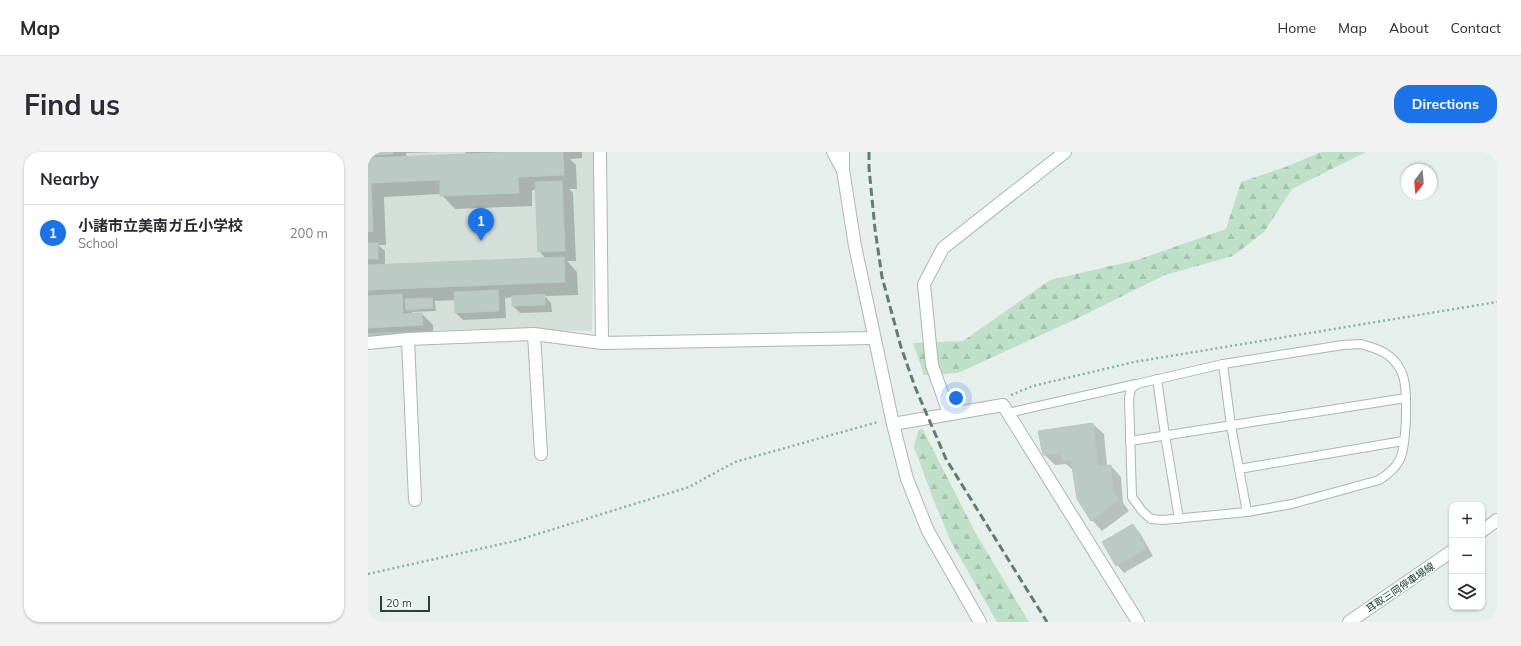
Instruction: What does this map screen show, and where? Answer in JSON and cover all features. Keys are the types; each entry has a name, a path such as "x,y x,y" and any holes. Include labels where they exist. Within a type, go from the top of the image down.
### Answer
{"street":[{"path":"600,152 602,343"},
{"path":"833,152 843,170"},
{"path":"843,152 843,170 855,246 892,421 907,479 928,531 980,622"},
{"path":"949,414 932,365 924,284 943,248 1065,152"},
{"path":"534,334 541,454"},
{"path":"368,342 534,334 602,343 874,338"},
{"path":"408,339 415,500"},
{"path":"892,421 928,419 949,414 1006,409 1138,622"},
{"path":"1485,528 1497,520"},
{"name":"耳取三岡停車場線","path":"1349,622 1449,553"}],"lane":[{"path":"1006,409 1137,384 1223,364 1343,345 1361,344 1377,349 1390,356 1403,376 1406,398 1403,441 1399,460 1390,473 1379,480 1292,504 1247,512 1179,519 1151,519 1142,511 1132,498 1129,398 1132,389 1137,384"},
{"path":"1223,364 1231,426 1247,512"},
{"path":"1158,378 1165,435 1179,519"},
{"path":"1130,441 1406,398"},
{"path":"1239,469 1403,441"}],"path":[{"path":"1006,409 1012,394 1033,386 1134,362 1497,302"},
{"path":"368,574 515,541 689,487 734,462 892,421"}],"shaded area":[{"path":"368,152 595,152 592,331 477,329 368,333"}],"green space":[{"path":"1321,152 1366,152 1292,189 1264,232 1233,256 1165,275 1076,319 958,373 924,375 913,343 963,341 1050,280 1137,260 1226,229 1241,182 1288,166"},
{"path":"922,428 975,532 1029,622 997,622 951,542 914,447 918,431"}],"building":[{"path":"368,152 393,152 393,154 368,155"},
{"path":"518,152 563,152 564,175 518,177 519,193 440,196 440,180 371,183 373,231 368,232 368,158"},
{"path":"562,181 565,251 538,252 535,182"},
{"path":"368,243 378,243 378,259 368,259"},
{"path":"564,257 565,282 368,290 368,265"},
{"path":"498,290 499,311 455,313 454,292"},
{"path":"402,294 403,314 422,313 423,325 368,328 368,296"},
{"path":"545,294 545,305 512,306 512,296"},
{"path":"432,298 433,308 406,310 405,299"},
{"path":"1093,423 1098,466 1111,465 1113,491 1119,500 1091,521 1077,499 1071,460 1062,461 1061,453 1043,455 1038,431"},
{"path":"1133,524 1147,548 1116,566 1102,542"}],"railway":[{"path":"869,152 869,168 875,229 882,277 901,347 915,387 946,459 1047,622"}],"place":[{"name":"小諸市立美南ガ丘小学校","path":"481,241"}]}
